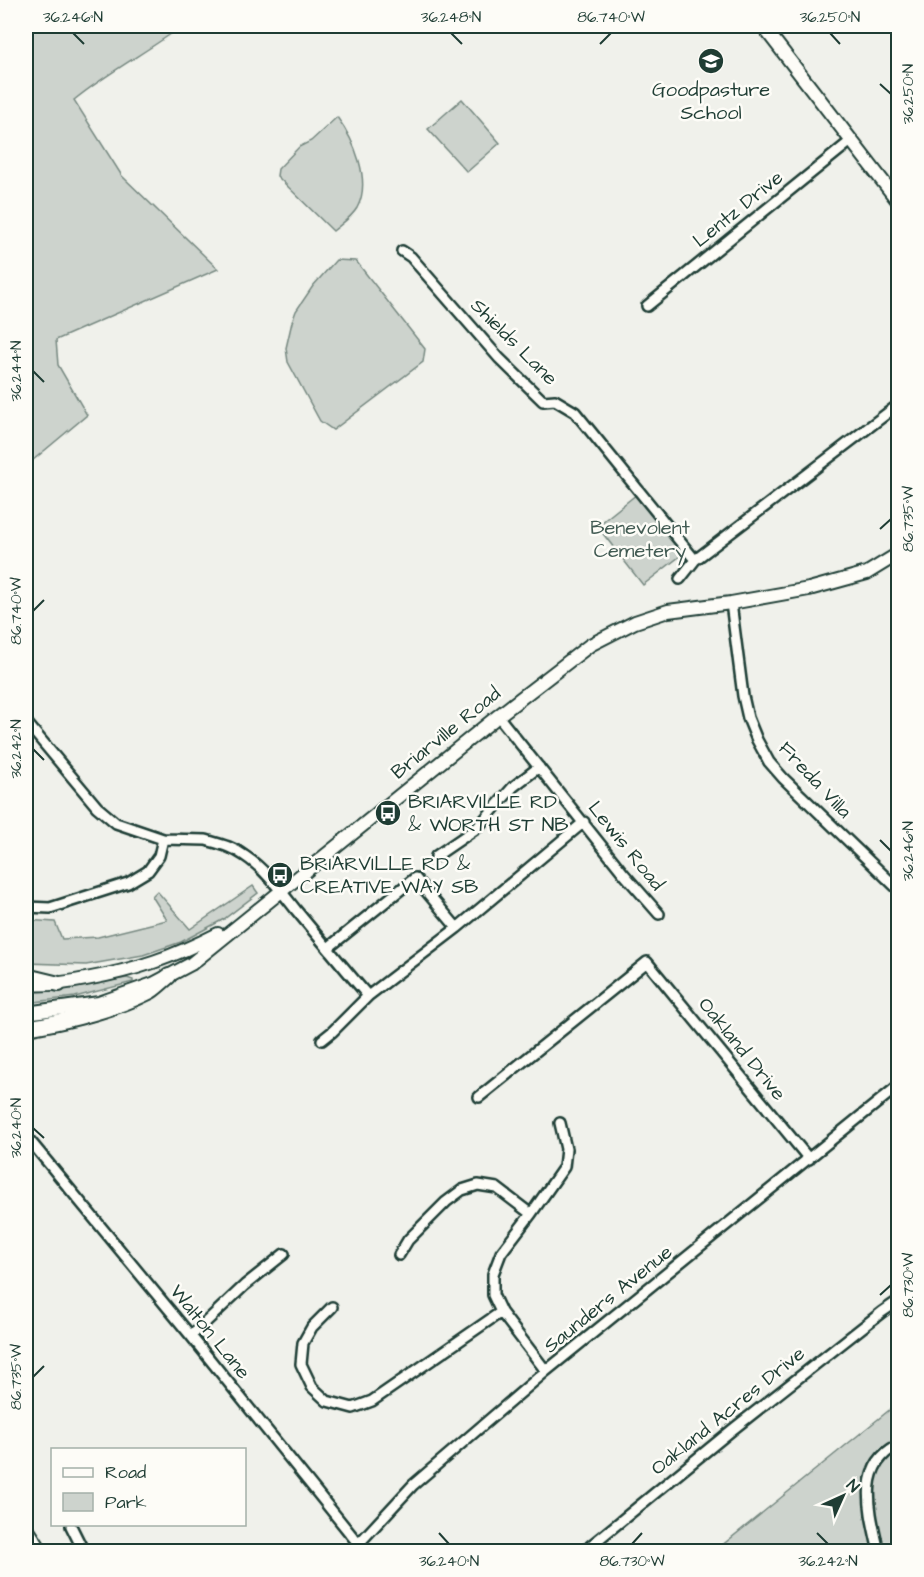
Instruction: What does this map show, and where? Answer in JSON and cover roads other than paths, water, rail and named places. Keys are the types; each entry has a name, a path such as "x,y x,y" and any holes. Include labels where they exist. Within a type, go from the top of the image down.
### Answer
{"highway":[{"path":"26,976 59,984"},
{"path":"26,1028 106,1010 153,990 169,976"},
{"path":"26,1529 41,1551"}],"main road":[{"path":"763,26 898,201"},
{"name":"Briarville Road","path":"26,1013 99,1003 134,992 190,964 498,716 590,645 635,622 668,611 731,603 809,589 867,573 898,554"},
{"name":"Briarville Road","path":"26,984 59,984 140,968 188,950 243,921"}],"street":[{"name":"Lentz Drive","path":"647,306 852,140"},
{"name":"Shields Lane","path":"402,251 411,257 499,358 543,401 555,400 575,412 695,560"},
{"path":"680,579 695,560 898,405"},
{"name":"Freda Villa","path":"731,603 748,718 769,762 895,886"},
{"name":"Lewis Road","path":"498,716 624,874 659,914"},
{"path":"26,722 97,807 116,823 163,839 206,840 227,846 245,855 260,868 368,996"},
{"path":"436,856 477,828 513,787 539,767"},
{"path":"322,1040 368,996 457,928 584,822"},
{"path":"26,907 50,908 128,883 148,871 159,856 163,839"},
{"path":"895,886 898,874"},
{"path":"328,948 415,878 457,928"},
{"name":"Oakland Drive","path":"480,1097 647,962 809,1159"},
{"name":"Saunders Avenue","path":"351,1551 362,1547 413,1485 546,1371 898,1086"},
{"path":"546,1371 501,1312 493,1295 492,1274 501,1253 564,1167 566,1149 560,1123"},
{"name":"Walton Lane","path":"26,1136 362,1547"},
{"path":"399,1255 408,1240 446,1202 462,1190 478,1185 497,1188 531,1214"},
{"path":"191,1336 245,1285 284,1254"},
{"name":"Oakland Acres Drive","path":"583,1551 728,1433 882,1312 898,1302"},
{"path":"332,1307 312,1327 303,1343 301,1364 312,1387 327,1401 353,1408 372,1401 501,1312"},
{"path":"879,1551 870,1512 868,1491 876,1465 883,1456 898,1445"},
{"path":"71,1526 84,1551"}],"place":[{"name":"Goodpasture School","path":"711,61"},
{"name":"BRIARVILLE RD & WORTH ST NB","path":"388,813"},
{"name":"BRIARVILLE RD & CREATIVE WAY SB","path":"280,875"}],"park label":[{"name":"Benevolent Cemetery","path":"640,540"}]}
